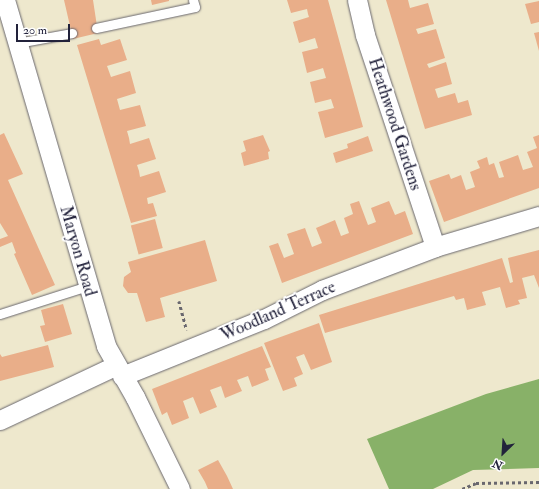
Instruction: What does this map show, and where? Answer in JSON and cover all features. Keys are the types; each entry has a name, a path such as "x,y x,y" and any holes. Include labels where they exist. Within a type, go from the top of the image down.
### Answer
{"street":[{"name":"Maryon Road","path":"5,0 106,346 118,371 135,397 180,489"},
{"name":"Heathwood Gardens","path":"357,0 365,35 435,247"},
{"name":"Woodland Terrace","path":"0,420 118,371 264,319 322,290 435,247 539,216"}],"lane":[{"path":"96,28 195,8 193,0"},
{"path":"17,43 72,33"},
{"path":"0,314 88,286"}],"path":[{"path":"179,301 188,335"},
{"path":"462,489 476,483 539,482"}],"green space":[{"path":"539,379 539,468 473,470 433,489 389,489 367,439 486,394"}],"building":[{"path":"64,0 93,0 98,33 73,39"},
{"path":"151,0 169,0 169,1 152,5"},
{"path":"287,0 328,0 363,127 325,138 318,112 334,108 331,99 315,103 310,82 326,78 323,68 307,73 302,52 318,48 315,38 299,43 293,22 309,17 307,9 291,13"},
{"path":"386,0 408,0 410,8 428,3 434,24 416,29 418,34 436,29 445,58 427,64 429,68 446,62 452,84 435,89 438,98 455,93 458,103 468,100 472,115 425,129"},
{"path":"539,1 539,22 531,24 525,4"},
{"path":"539,32 539,51 534,33"},
{"path":"99,39 101,45 120,39 127,60 107,66 111,77 130,71 136,93 117,99 120,110 140,105 146,126 127,131 130,144 149,138 156,159 137,165 140,177 159,171 166,192 147,198 148,204 153,203 157,216 131,223 77,45"},
{"path":"4,133 23,174 8,180 55,285 32,295 14,254 16,253 12,242 0,247 0,239 8,236 0,223 0,135"},
{"path":"263,135 270,151 268,152 269,159 244,166 241,153 246,151 243,141"},
{"path":"539,135 539,188 444,222 429,181 449,174 451,179 461,175 466,190 475,187 470,172 480,168 477,161 487,157 489,165 494,163 499,178 504,177 499,162 518,155 523,170 533,167 527,152 537,148 533,137"},
{"path":"368,136 373,151 336,163 333,153 348,148 347,144"},
{"path":"359,201 368,225 376,222 371,208 389,201 395,215 405,211 413,234 282,283 269,246 278,243 284,258 294,254 287,234 305,228 312,247 322,243 316,228 335,220 341,236 349,233 344,218 353,214 350,204"},
{"path":"155,219 163,248 139,254 131,225"},
{"path":"205,240 217,281 160,298 165,317 146,322 137,293 128,293 123,286 124,277 131,272 128,262"},
{"path":"539,250 539,288 534,275 522,278 527,298 518,300 520,304 506,308 500,287 482,292 486,305 467,310 464,298 456,300 454,296 325,333 319,315 502,258 510,283 513,282 508,258"},
{"path":"63,304 72,334 45,342 40,326 45,325 41,310"},
{"path":"319,323 332,362 311,370 304,354 296,357 303,374 294,378 297,386 283,391 264,343"},
{"path":"48,345 54,367 0,381 0,354 2,357"},
{"path":"262,346 271,367 265,369 269,380 252,387 248,376 237,380 242,391 225,398 221,386 210,390 217,407 200,414 193,397 183,401 189,418 172,425 167,412 162,415 152,389"},
{"path":"218,460 233,489 208,489 198,470"}]}
